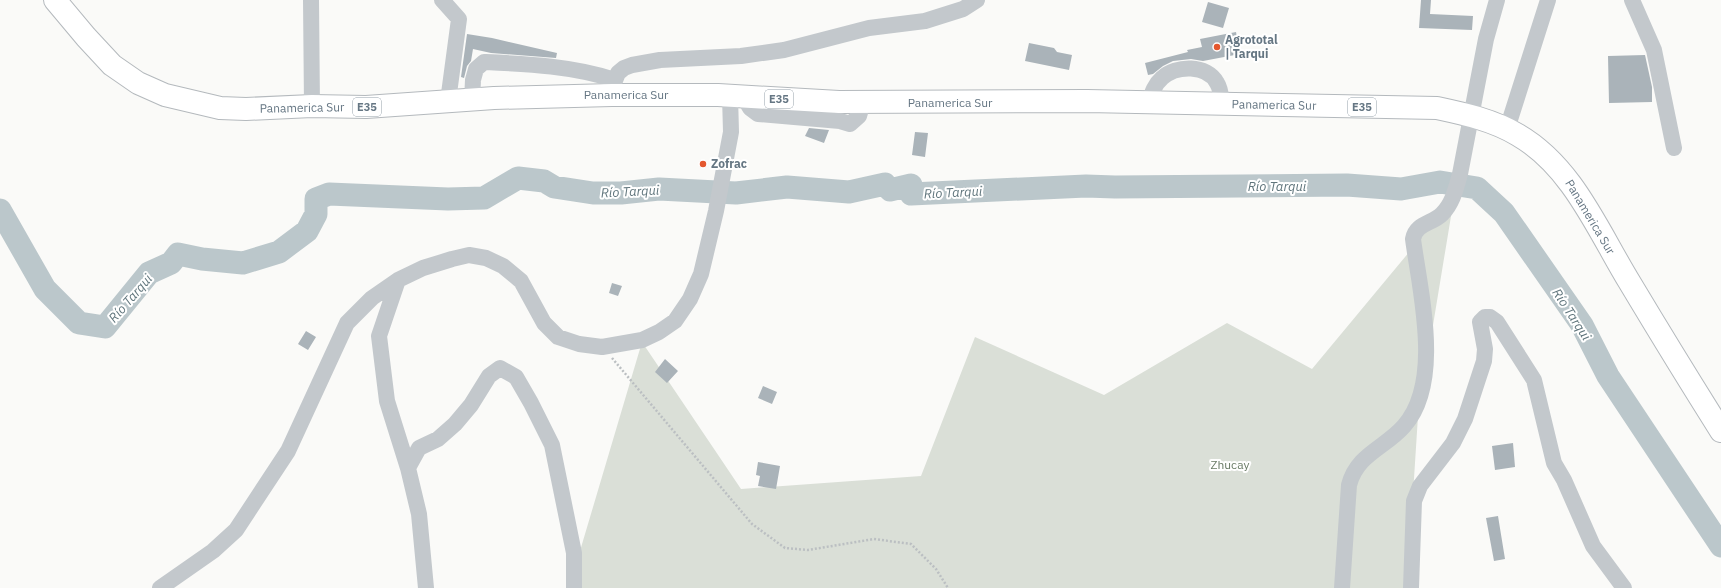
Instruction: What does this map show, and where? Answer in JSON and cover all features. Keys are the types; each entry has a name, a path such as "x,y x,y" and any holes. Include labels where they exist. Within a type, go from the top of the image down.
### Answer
{"highway":[{"name":"Panamerica Sur","path":"55,0 86,38 112,65 138,83 164,95 220,108 246,109 312,106 366,107 555,95 614,87 737,96 863,102 1149,103 1437,108 1472,115 1518,135 1542,154 1571,182 1630,283 1721,431"}],"street":[{"path":"311,0 312,106"},
{"path":"442,0 459,19 448,101"},
{"path":"472,100 473,80 476,69 484,62 519,64 597,74 614,87 618,74 624,68 632,65 660,60 741,56 784,50 869,28 925,21 963,9 977,0"},
{"path":"1342,588 1349,485 1354,470 1367,456 1393,437 1404,426 1413,413 1422,387 1426,364 1426,343 1413,239 1419,227 1442,214 1455,193 1472,115 1486,39 1497,0"},
{"path":"1507,129 1548,0"},
{"path":"1632,0 1654,50 1674,148"},
{"path":"1149,103 1154,87 1163,77 1176,70 1188,68 1201,70 1217,81 1220,89 1222,104"},
{"path":"160,588 213,551 236,530 288,451 347,323 372,298 398,280 422,268 469,255 486,258 503,266 521,281 544,323 558,337 579,344 602,347 642,340 659,332 675,321 690,299 701,274 722,182 737,96"},
{"path":"398,280 379,336 387,401 408,468 419,514 426,588"},
{"path":"1411,588 1414,501 1420,486 1453,443 1465,419 1484,361 1485,349 1480,322 1484,317 1490,317 1498,322 1534,380 1540,397 1554,462 1564,480 1593,546 1624,588"},
{"path":"408,468 419,448 438,439 455,424 471,405 489,376 500,368 516,378 531,403 552,445 574,553 574,588"}],"path":[{"path":"602,347 752,524 785,548 808,550 874,539 911,544 936,569 948,588"}],"green space":[{"name":"Zhucay","path":"1454,198 1418,416 1407,588 569,588 642,342 741,489 921,476 975,337 1104,395 1227,323 1312,369"}],"building":[{"path":"1421,0 1431,0 1430,14 1473,16 1472,30 1419,28"},
{"path":"1208,2 1229,8 1223,28 1202,22"},
{"path":"1236,32 1240,54 1203,61 1191,59 1173,61 1163,66 1153,74 1148,75 1145,63 1202,47 1200,39"},
{"path":"467,34 492,38 557,53 556,58 491,53 473,49 471,61 467,66 464,78 461,77"},
{"path":"1029,43 1054,48 1057,52 1072,55 1069,70 1025,61"},
{"path":"1645,55 1652,87 1652,102 1609,103 1608,56"},
{"path":"809,128 829,130 824,143 805,136"},
{"path":"915,132 928,133 925,157 912,155"},
{"path":"612,283 622,286 618,296 609,293"},
{"path":"306,331 316,337 308,350 298,344"},
{"path":"665,359 678,371 667,383 655,372"},
{"path":"763,386 777,392 772,404 758,398"},
{"path":"1513,443 1515,467 1495,470 1492,446"},
{"path":"758,462 780,466 776,489 758,486 760,476 756,475"},
{"path":"1498,516 1505,559 1494,561 1486,518"}],"waterway":[{"name":"Río Tarqui","path":"0,210 45,289 79,323 105,327 149,273 171,263 178,254 202,259 243,263 279,252 307,231 316,214 316,199 329,194 448,199 484,198 518,178 544,181 554,187 593,193 621,193 659,189 736,193 787,187 849,192 885,184 890,190 911,185 911,194 1086,186 1347,185 1401,189 1440,182 1477,188 1504,213 1582,325 1608,376 1721,546"}],"place":[{"name":"Agrototal | Tarqui","path":"1217,47"},
{"name":"Zofrac","path":"703,164"}]}
